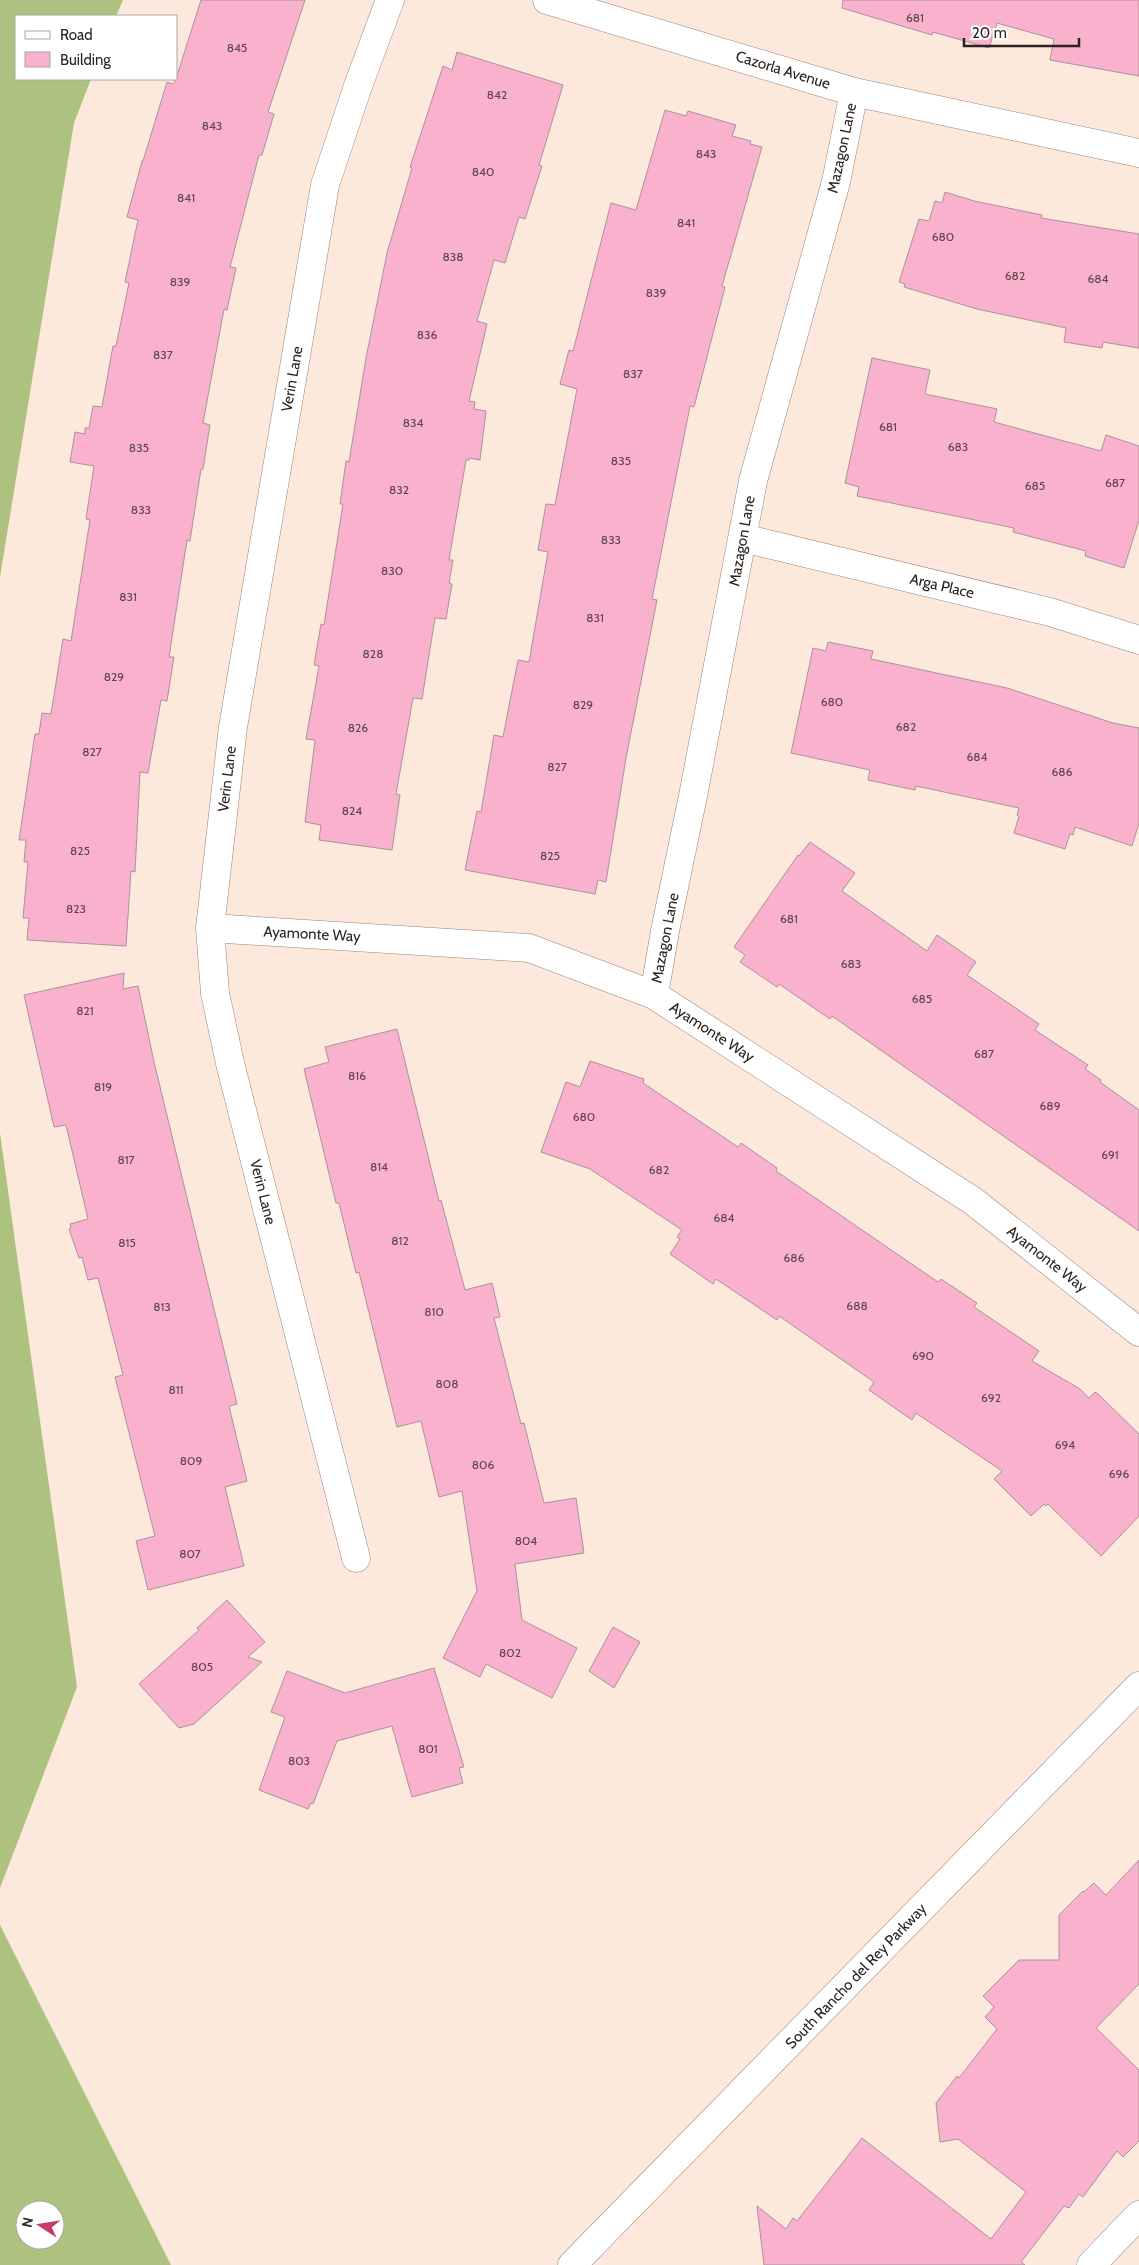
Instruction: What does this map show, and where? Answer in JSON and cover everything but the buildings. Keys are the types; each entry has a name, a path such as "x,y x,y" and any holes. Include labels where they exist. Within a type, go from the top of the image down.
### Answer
{"street":[{"name":"Verin Lane","path":"356,1558 230,1063 215,993 210,928 233,727 325,185 358,86 390,0"},
{"name":"Cazorla Avenue","path":"547,0 854,92 1139,153"},
{"name":"Mazagon Lane","path":"654,995 753,481 836,182 854,92"},
{"name":"Arga Place","path":"743,538 1050,612 1139,640"},
{"name":"Ayamonte Way","path":"210,928 529,948 654,995 973,1202 1139,1332"},
{"name":"South Rancho del Rey Parkway","path":"572,2265 1139,1686"},
{"path":"1091,2265 1139,2215"}],"green space":[{"path":"0,0 123,0 116,15 15,15 15,80 91,80 74,123 0,577"},
{"path":"0,1133 77,1687 0,1888"},
{"path":"0,1925 171,2265 0,2265"}]}
